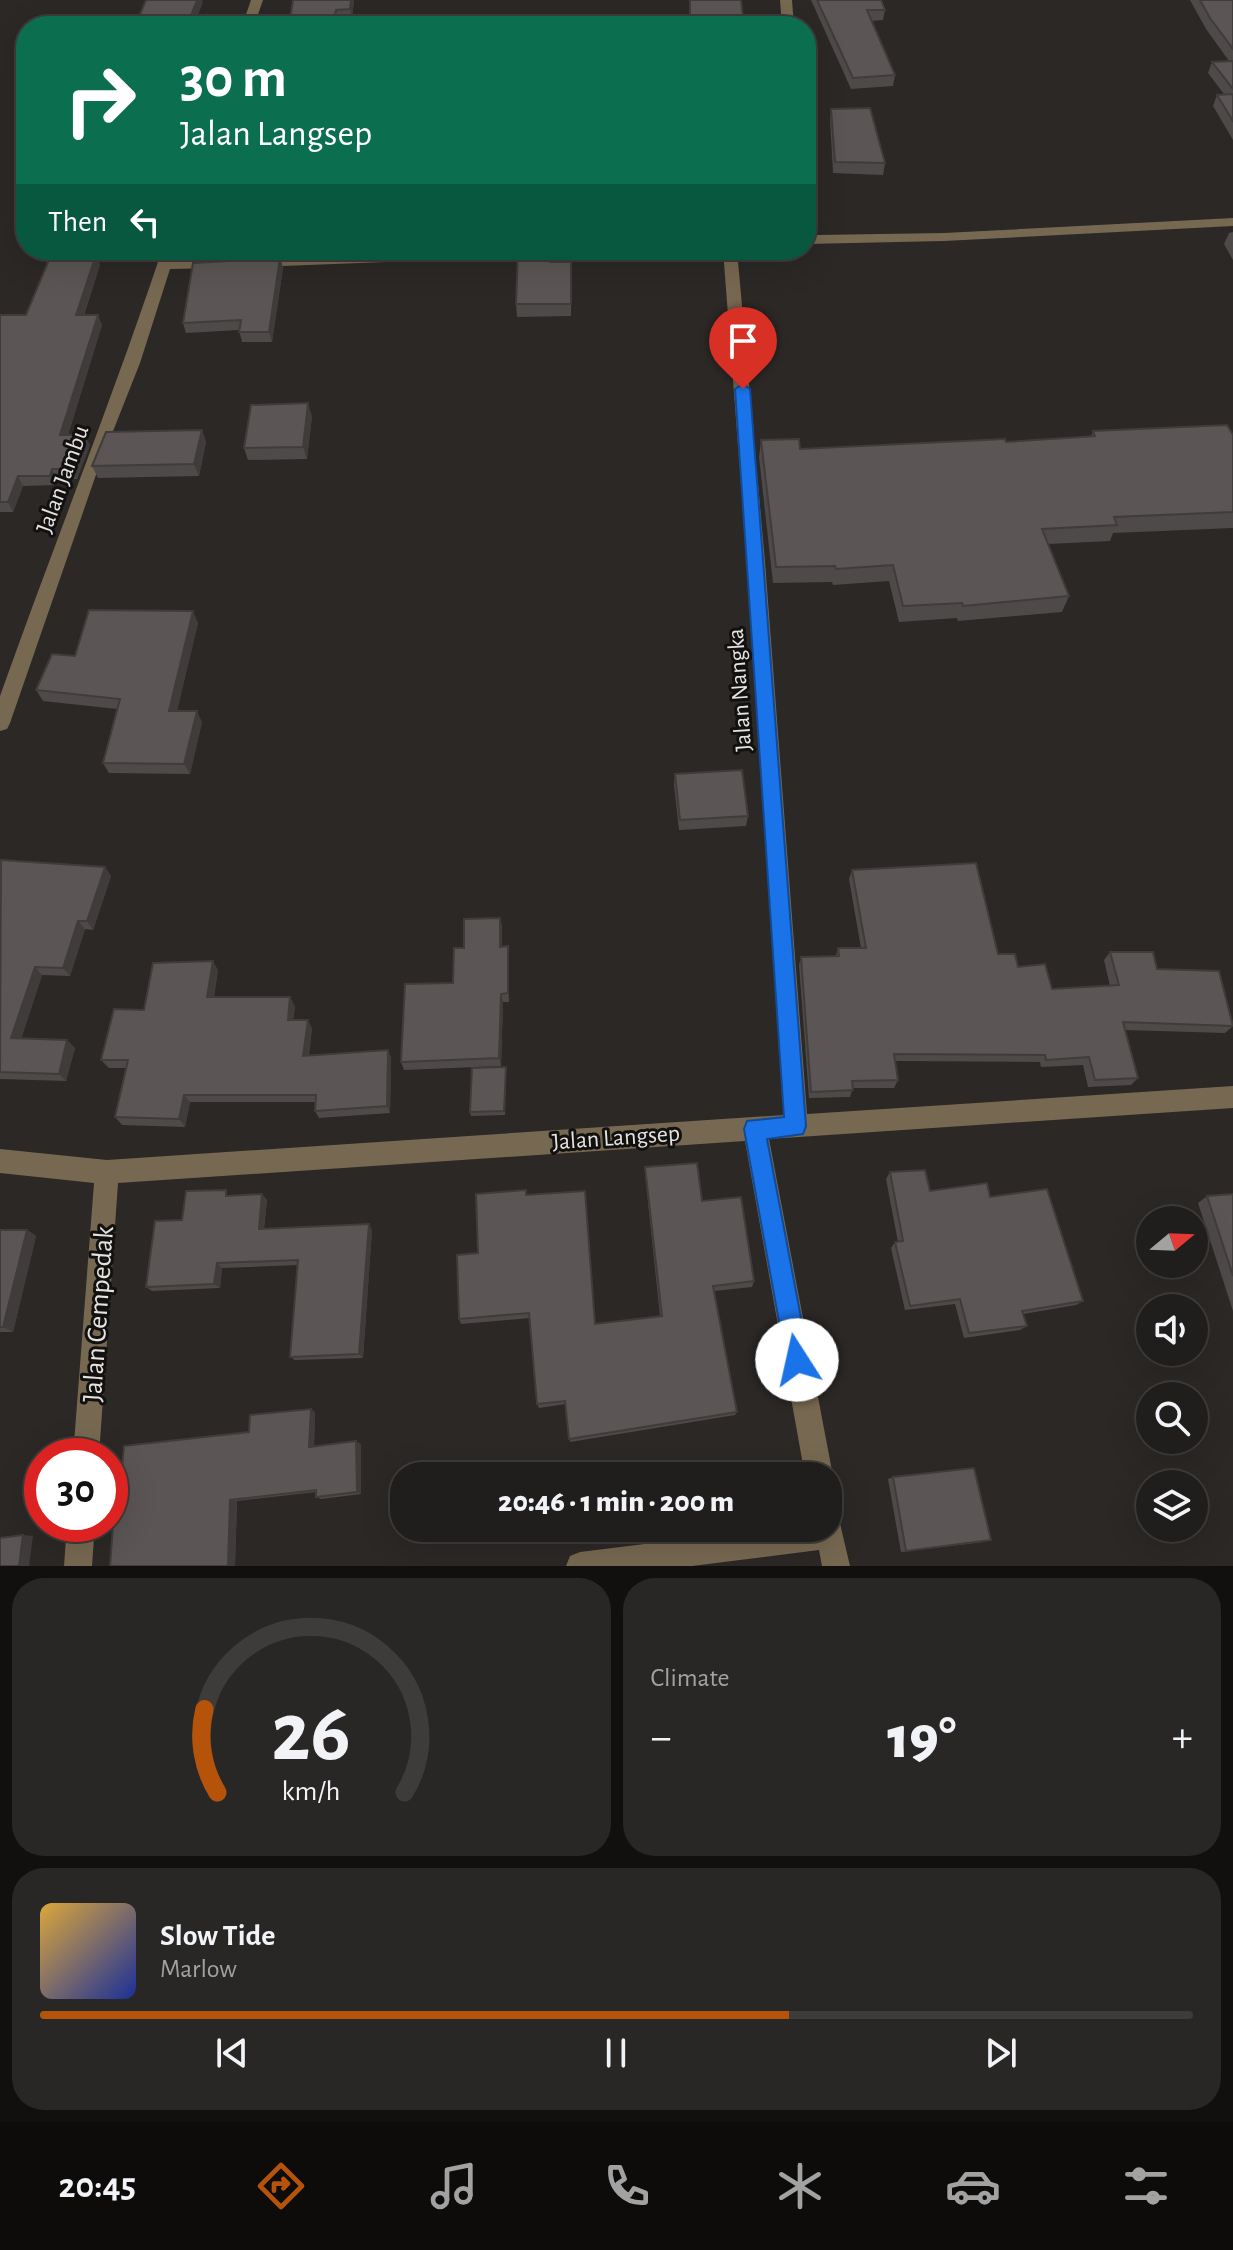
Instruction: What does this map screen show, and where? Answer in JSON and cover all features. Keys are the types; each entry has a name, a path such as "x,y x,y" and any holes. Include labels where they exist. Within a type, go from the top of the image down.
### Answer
{"street":[{"path":"816,240 944,237 1233,222"},
{"name":"Jalan Jambu","path":"0,723 90,469 132,363 165,260"},
{"name":"Jalan Nangka","path":"731,260 756,562 796,1126"},
{"name":"Jalan Langsep","path":"0,1161 107,1172 1233,1097"},
{"path":"755,1129 816,1462"},
{"name":"Jalan Cempedak","path":"87,1438 107,1172"},
{"path":"78,1566 80,1542"},
{"path":"580,1566 746,1542"},
{"path":"831,1542 836,1566"}],"building":[{"path":"146,0 197,0 191,16 139,16"},
{"path":"293,0 351,0 350,9 336,10 334,16 291,16"},
{"path":"690,0 741,0 743,16 690,16"},
{"path":"817,0 881,0 885,10 867,10 895,75 853,78"},
{"path":"1200,0 1233,0 1233,49 1210,18"},
{"path":"1233,61 1233,89 1212,62"},
{"path":"1233,94 1233,121 1217,95"},
{"path":"870,108 885,163 835,162 831,109"},
{"path":"49,260 94,260 76,315 98,315 60,435 85,435 72,469 52,469 50,476 18,476 8,502 0,502 0,315 26,315"},
{"path":"280,260 269,332 239,332 241,320 183,323 193,263"},
{"path":"518,260 571,262 571,304 516,304"},
{"path":"308,403 303,447 244,448 251,405"},
{"path":"1227,425 1233,435 1233,512 1114,517 1117,525 1042,529 1069,596 963,606 962,603 903,606 893,565 836,569 835,566 776,567 761,440 799,439 800,449 1005,439 1006,442 1095,436 1093,431"},
{"path":"202,430 194,464 92,466 106,432"},
{"path":"89,610 193,611 169,711 197,711 184,764 103,763 120,699 36,690 52,654 75,656"},
{"path":"742,770 748,816 680,820 675,774"},
{"path":"1,860 105,867 87,921 78,921 63,968 35,967 11,1038 67,1040 59,1074 0,1072"},
{"path":"976,863 998,954 1015,954 1018,967 1045,964 1052,989 1119,985 1110,952 1153,952 1157,969 1219,971 1233,1026 1123,1022 1138,1078 1095,1080 1089,1057 1046,1060 1045,1055 894,1054 898,1080 852,1081 853,1090 811,1092 801,957 839,956 838,948 866,948 852,870"},
{"path":"500,918 500,947 508,946 508,993 501,994 499,1058 401,1062 405,984 453,983 454,948 464,948 464,919"},
{"path":"213,961 207,997 290,997 288,1020 308,1020 303,1056 388,1050 387,1106 315,1111 316,1095 184,1095 179,1119 115,1117 128,1060 101,1060 114,1009 144,1010 153,963"},
{"path":"506,1067 504,1111 470,1112 472,1068"},
{"path":"697,1163 702,1201 741,1197 754,1281 713,1286 737,1412 569,1439 565,1401 537,1404 529,1313 459,1319 457,1255 478,1253 476,1194 526,1190 526,1195 585,1191 595,1324 662,1316 645,1167"},
{"path":"925,1170 930,1191 987,1183 990,1197 1047,1189 1083,1301 1022,1311 1027,1326 969,1333 960,1299 910,1306 895,1242 903,1241 890,1172"},
{"path":"226,1190 226,1196 262,1194 259,1229 369,1224 359,1354 290,1357 298,1260 217,1263 214,1284 146,1287 155,1221 182,1220 186,1191"},
{"path":"1233,1194 1233,1276 1207,1196"},
{"path":"0,1230 27,1230 3,1327 0,1327"},
{"path":"311,1409 309,1447 356,1441 357,1492 316,1497 316,1490 230,1500 228,1566 110,1566 112,1542 128,1542 128,1446 249,1432 250,1415"},
{"path":"974,1468 991,1540 906,1551 893,1477"},
{"path":"23,1535 19,1566 0,1566 0,1538"}],"route":[{"path":"743,389 796,1126 755,1129 797,1360"}]}
